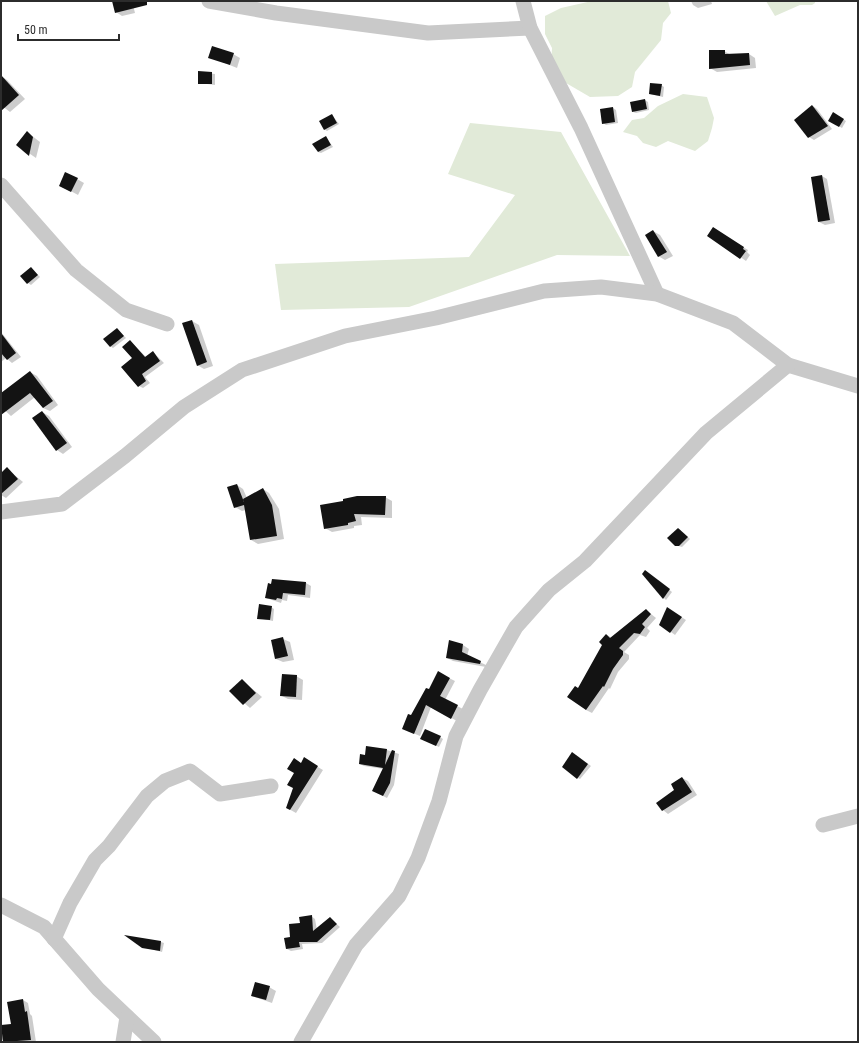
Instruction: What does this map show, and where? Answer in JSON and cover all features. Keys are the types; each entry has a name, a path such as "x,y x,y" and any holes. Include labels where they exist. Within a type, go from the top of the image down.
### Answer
{"street":[{"path":"209,1 276,14 428,33 530,28"},
{"path":"523,1 530,28 581,128 657,294"},
{"path":"1,185 76,270 126,310 168,324"},
{"path":"1,512 62,504 125,456 184,407 242,370 345,336 436,318 544,291 601,287 657,294 733,322 788,366 858,386"},
{"path":"301,1042 356,945 399,896 418,858 439,801 456,736 516,627 549,590 585,561 706,433 788,366"},
{"path":"54,939 70,903 95,860 109,846 147,796 166,781 190,772 220,794 271,786"},
{"path":"823,825 858,816"},
{"path":"1,905 44,927 98,989 154,1042"},
{"path":"123,1042 128,1017"}],"green space":[{"path":"592,1 668,1 671,13 663,23 661,40 635,72 632,87 618,96 590,97 566,83 551,66 552,48 545,34 545,16 561,8"},
{"path":"766,1 815,1 815,3 812,5 800,5 775,16"},
{"path":"683,94 707,97 714,118 708,141 695,151 668,141 656,147 643,143 637,136 623,132 632,120 644,118 658,106"},
{"path":"470,123 561,132 630,256 557,255 409,307 281,310 275,264 469,257 515,195 448,174"}],"building":[{"path":"112,1 147,1 147,5 115,13"},
{"path":"212,46 234,53 230,65 208,58"},
{"path":"709,50 725,50 725,54 749,53 750,65 709,69"},
{"path":"198,71 212,72 212,84 198,84"},
{"path":"1,75 19,95 1,111"},
{"path":"650,83 662,84 660,96 649,94"},
{"path":"645,99 647,109 632,112 630,102"},
{"path":"812,105 828,126 808,138 794,120"},
{"path":"613,107 615,122 602,124 600,109"},
{"path":"833,112 844,119 839,127 828,121"},
{"path":"332,114 337,123 324,130 319,121"},
{"path":"27,131 33,137 29,156 16,145"},
{"path":"326,136 331,145 318,152 312,144"},
{"path":"65,172 78,178 71,192 59,186"},
{"path":"822,175 830,220 818,222 811,177"},
{"path":"713,227 744,247 743,249 746,251 740,259 707,236"},
{"path":"653,230 667,252 658,257 645,235"},
{"path":"31,267 38,275 27,284 20,276"},
{"path":"192,320 207,362 197,366 182,323"},
{"path":"117,328 124,336 110,347 103,339"},
{"path":"1,333 16,353 7,360 1,353"},
{"path":"130,340 145,357 153,351 160,361 142,374 146,381 138,387 121,367 132,358 122,347"},
{"path":"30,371 53,401 43,408 30,393 1,415 1,393"},
{"path":"42,411 67,443 56,451 32,418"},
{"path":"7,467 18,479 1,494 1,473"},
{"path":"237,484 244,502 243,499 263,488 272,505 277,536 250,540 244,505 234,508 227,487"},
{"path":"357,496 386,496 385,515 354,514 356,521 348,523 348,525 324,529 320,505 343,501 343,499"},
{"path":"678,528 688,537 679,546 675,546 667,538"},
{"path":"645,570 670,589 663,599 642,574"},
{"path":"272,579 306,582 305,595 283,593 282,599 277,598 276,600 265,598 268,583 271,584"},
{"path":"259,604 272,606 270,620 257,619"},
{"path":"667,607 682,617 670,633 659,625"},
{"path":"646,609 651,614 642,624 645,627 640,634 634,633 619,648 623,651 623,655 613,669 604,687 603,686 586,710 567,697 575,686 578,688 602,645 599,642 606,634 610,638"},
{"path":"283,637 288,656 275,659 271,640"},
{"path":"449,640 463,644 462,652 481,661 480,664 446,658"},
{"path":"438,671 450,678 440,696 458,705 451,719 426,705 414,734 402,729 408,714 411,715 426,688 429,689"},
{"path":"282,674 297,675 296,697 280,696"},
{"path":"242,679 256,693 243,705 229,691"},
{"path":"425,729 441,736 436,746 420,739"},
{"path":"366,746 387,749 385,765 392,750 395,751 390,783 383,796 372,791 383,768 359,764 360,754 365,755"},
{"path":"572,752 588,764 577,779 562,767"},
{"path":"304,757 318,766 290,810 286,808 293,788 287,785 294,773 287,769 294,758 301,763"},
{"path":"682,777 692,792 662,811 656,803 674,790 671,784"},
{"path":"312,915 313,931 330,917 337,924 317,942 299,942 300,947 286,949 284,938 290,937 289,924 300,923 299,917"},
{"path":"124,935 161,941 160,951 142,948"},
{"path":"255,982 270,986 266,1000 251,996"},
{"path":"23,999 25,1012 27,1011 31,1040 3,1042 1,1025 11,1024 7,1002"}]}
